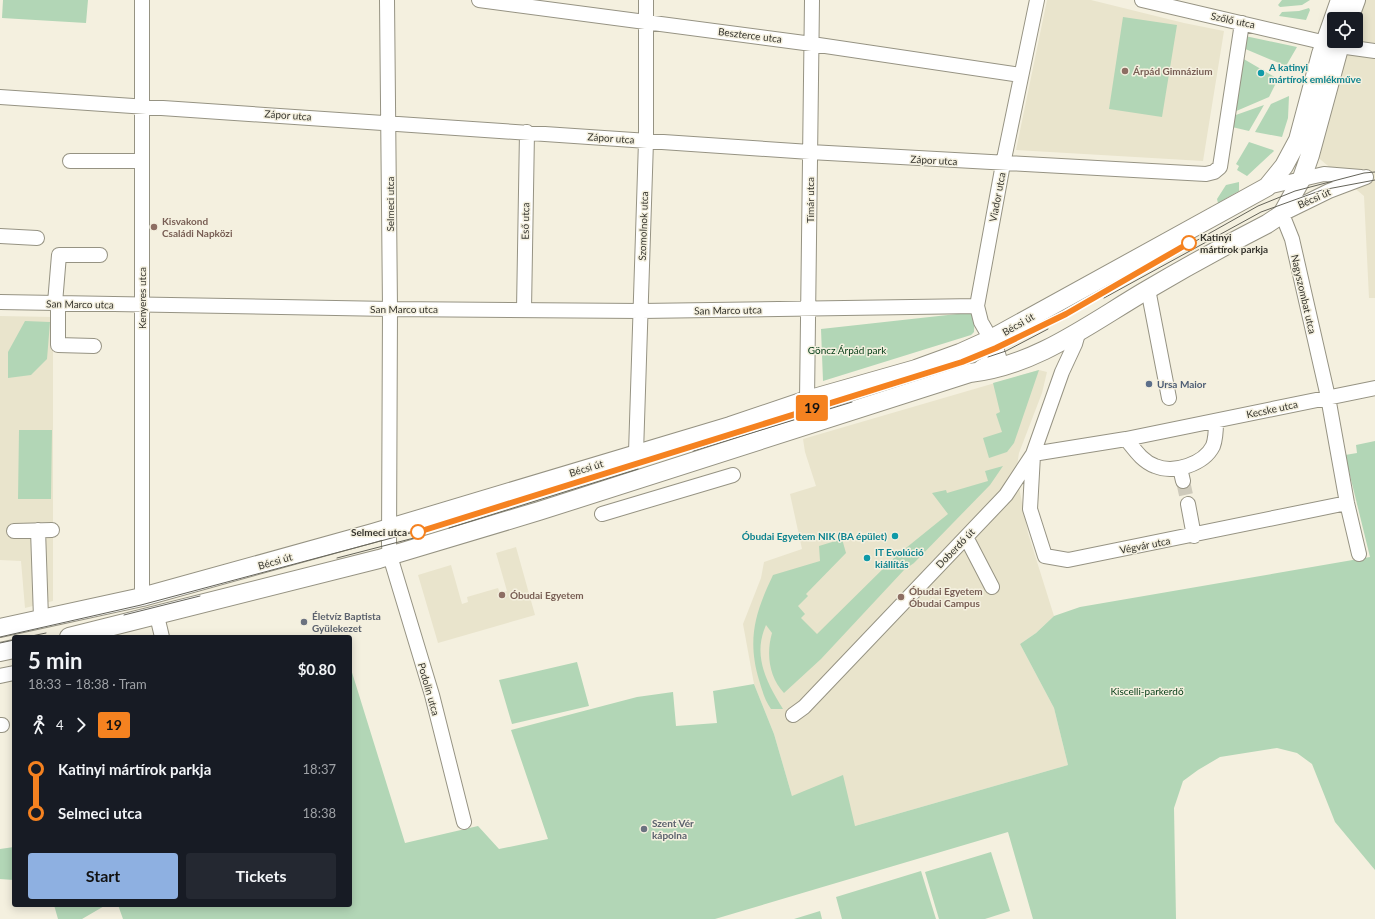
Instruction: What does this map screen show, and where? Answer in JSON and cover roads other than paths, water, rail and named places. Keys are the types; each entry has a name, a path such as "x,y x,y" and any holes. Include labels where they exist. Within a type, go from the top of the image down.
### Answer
{"main road":[{"path":"1339,12 1340,0"},
{"path":"1352,12 1356,0"},
{"path":"1267,187 1284,166 1298,140 1333,48"},
{"path":"1282,214 1302,178 1310,155 1334,48"},
{"name":"Bécsi út","path":"0,628 142,597 388,529 636,453 730,426 807,400 916,369 960,353 991,339 1267,187"},
{"name":"Bécsi út","path":"87,635 390,556 539,510 970,372 990,370 1046,350 1148,289 1267,224 1282,214"},
{"path":"0,652 12,649"}],"street":[{"name":"Kenyeres utca","path":"142,0 142,597"},
{"name":"Selmeci utca","path":"387,0 390,309 388,529"},
{"name":"Beszterce utca","path":"479,0 812,44 1021,75"},
{"name":"Szomolnok utca","path":"636,453 646,141 646,0"},
{"name":"Tímár utca","path":"807,400 812,0"},
{"name":"Viador utca","path":"970,372 999,357 991,339 980,322 977,306 1003,164 1037,0"},
{"name":"Szőlő utca","path":"1142,0 1327,41"},
{"name":"Zápor utca","path":"0,96 810,152 1003,164 1206,174 1214,172 1220,168 1242,23"},
{"name":"Szőlő utca","path":"1360,48 1375,51"},
{"name":"Eső utca","path":"524,310 527,132"},
{"name":"Bécsi út","path":"1310,155 1314,170 1324,174"},
{"path":"70,162 142,161"},
{"name":"Bécsi út","path":"1267,187 1324,174 1371,176"},
{"name":"Bécsi út","path":"1282,214 1329,191 1371,176"},
{"name":"Nagyszombat utca","path":"1282,214 1292,239 1328,397 1347,503 1358,554"},
{"path":"0,236 37,238"},
{"path":"94,346 58,345 57,303 59,255 100,256"},
{"path":"1148,289 1169,398"},
{"name":"San Marco utca","path":"0,302 390,309 641,311 809,309"},
{"path":"809,309 977,306"},
{"name":"Doberdó út","path":"794,715 804,707 1006,495 1033,454 1062,372 1075,344 1079,330"},
{"path":"1046,350 1060,363 1062,372"},
{"name":"Kecske utca","path":"1033,454 1126,439 1375,388"},
{"path":"1126,439 1140,457 1156,467 1172,470 1182,474 1209,451 1215,438 1216,421"},
{"name":"Végvár utca","path":"1033,454 1030,509 1045,556 1068,560 1194,536 1347,503"},
{"path":"602,514 733,475"},
{"path":"633,479 641,502"},
{"path":"1188,504 1194,536"},
{"name":"Podolin utca","path":"388,529 390,556 432,695 464,822"},
{"path":"38,530 42,618"},
{"path":"14,531 52,530"},
{"path":"966,537 992,587"},
{"path":"157,616 162,635"},
{"path":"0,676 12,673"}],"tunnel":[{"path":"1183,481 1188,504"}],"tram line":[{"path":"0,637 141,605 418,531 962,362 1005,344 1066,314 1258,206 1295,191 1364,173 1375,172"},
{"path":"1104,298 1261,212 1322,190 1375,180"},
{"name":"19","path":"418,532 962,362 996,348 1066,314 1189,243"},
{"path":"988,357 1006,351 1048,329"},
{"path":"693,451 852,402"},
{"path":"449,528 638,469"},
{"path":"337,558 414,538"},
{"path":"124,615 200,596"},
{"path":"36,635 46,633"},
{"path":"0,643 12,640"}],"place":[{"name":"Árpád Gimnázium","path":"1125,71"},
{"name":"A katinyi mártírok emlékműve","path":"1261,73"},
{"name":"Kisvakond Családi Napközi","path":"154,227"},
{"name":"Katinyi mártírok parkja","path":"1189,243"},
{"name":"Ursa Maior","path":"1149,384"},
{"name":"Selmeci utca","path":"418,532"},
{"name":"Óbudai Egyetem NIK (BA épület)","path":"895,536"},
{"name":"IT Evolúció kiállítás","path":"867,558"},
{"name":"Óbudai Egyetem","path":"502,595"},
{"name":"Óbudai Egyetem Óbudai Campus","path":"901,597"},
{"name":"Életvíz Baptista Gyülekezet","path":"304,622"},
{"name":"Szent Vér kápolna","path":"644,829"}],"park label":[{"name":"Göncz Árpád park","path":"847,350"},
{"name":"Kiscelli-parkerdő","path":"1147,691"}]}
